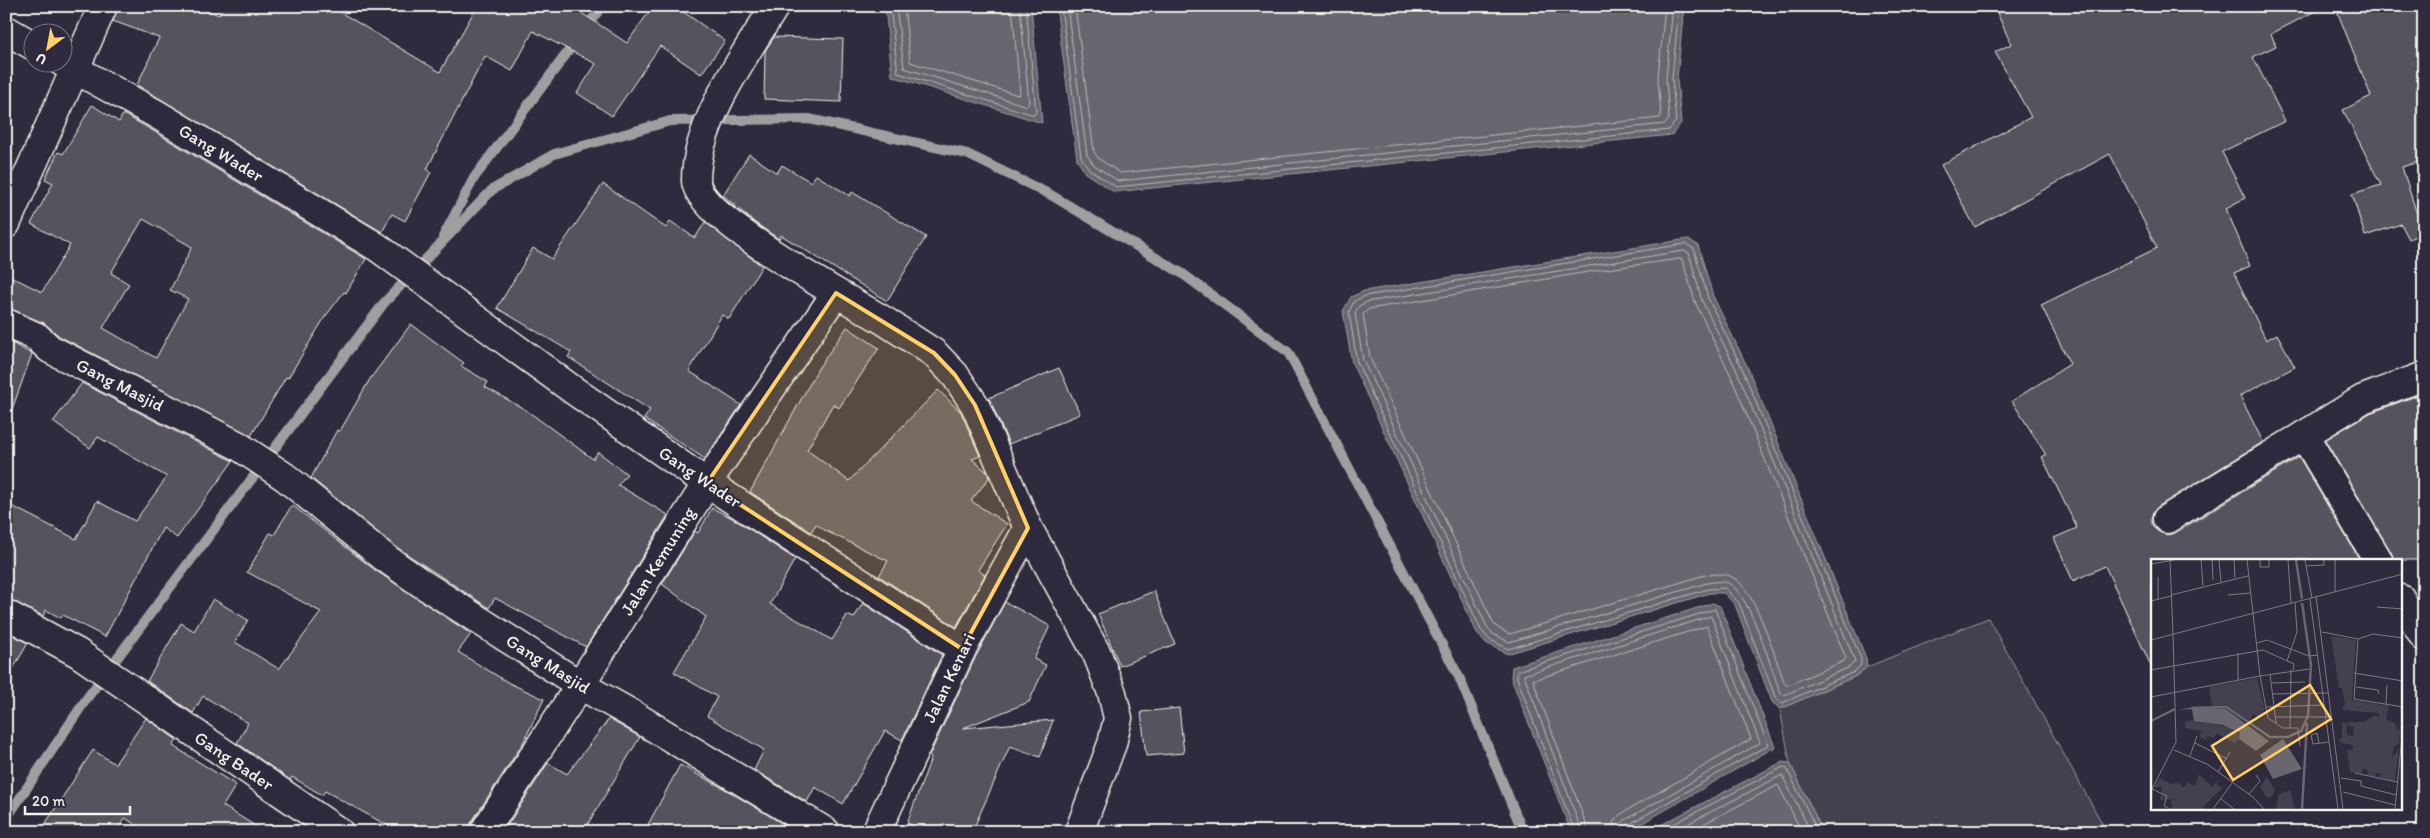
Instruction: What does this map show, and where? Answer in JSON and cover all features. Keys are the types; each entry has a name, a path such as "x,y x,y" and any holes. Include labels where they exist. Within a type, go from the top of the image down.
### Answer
{"street":[{"path":"72,59 103,6"},
{"path":"775,6 720,97 700,151 696,181 698,191 704,200 770,253 934,354 955,375 975,405 1028,528 1096,654 1112,693 1118,718 1112,744 1079,832"},
{"path":"6,30 22,39"},
{"name":"Gang Wader","path":"72,68 158,115 377,247 573,390 707,483 962,648"},
{"path":"6,224 66,72"},
{"name":"Jalan Kemuning","path":"484,832 580,685 707,483 836,293"},
{"name":"Gang Masjid","path":"6,323 38,337 57,353 237,444 285,477 384,557 421,584 580,685 826,832"},
{"path":"2167,518 2363,399 2424,376"},
{"path":"2304,435 2377,559"},
{"name":"Jalan Kenari","path":"876,832 962,648 1028,528"},
{"path":"2402,601 2424,637"},
{"name":"Gang Bader","path":"6,614 78,653 130,691 339,832"}],"highlighted area":[{"path":"836,293 934,353 955,375 975,405 1028,528 962,649 707,483"}],"shaded area":[{"path":"1988,618 2107,832 1823,832 1790,763 1780,709 1856,676 1867,667"}],"water":[{"path":"885,6 1031,6 1042,123 892,76"},
{"path":"1056,6 1684,6 1677,79 1681,123 1672,135 1114,192 1085,173 1077,159"},
{"path":"1688,239 1698,245 1713,296 1747,366 1866,658 1867,667 1856,676 1780,709 1772,702 1735,605 1724,593 1710,593 1507,654 1486,643 1477,633 1352,363 1343,311 1351,297 1364,291"},
{"path":"1713,603 1720,606 1775,747 1627,832 1571,832 1511,678 1512,667"},
{"path":"1782,762 1790,763 1823,832 1647,832"}],"building":[{"path":"118,6 197,6 219,15 223,6 330,6 440,72 477,6 571,6 627,43 653,6 675,6 725,41 701,74 660,46 612,116 577,93 596,64 533,31 512,71 485,56 427,169 431,172 405,221 392,214 382,232 137,85 159,38 113,21"},
{"path":"1994,6 2325,6 2271,34 2276,46 2253,57 2285,121 2222,152 2245,198 2226,208 2250,266 2234,273 2266,340 2277,334 2295,367 2240,396 2263,442 2159,506 2153,512 2151,520 2153,527 2159,532 2167,535 2175,533 2299,457 2359,559 2151,559 2151,666 2105,566 2073,581 2054,538 2077,528 2042,457 2046,455 2012,401 2070,364 2041,305 2157,248 2110,154 1975,227 1941,165 2031,117 1995,52 2011,44"},
{"path":"2335,6 2424,6 2424,160 2402,167 2423,233 2409,239 2401,224 2365,236 2352,194 2381,185 2343,110 2371,96"},
{"path":"774,37 843,39 841,102 764,99 765,51"},
{"path":"92,105 119,122 123,114 366,259 346,293 344,292 325,317 288,378 286,377 251,436 59,336 44,323 6,308 6,274 42,292 70,245 31,224 53,183 45,179 58,152 63,154","holes":["143,219 192,247 170,290 188,299 156,358 103,328 129,284 111,273"]},
{"path":"749,154 777,173 782,165 811,182 816,175 850,196 852,192 926,237 887,301 781,235 779,239 755,223 723,195"},
{"path":"603,184 666,228 670,221 695,238 705,222 762,266 729,319 722,315 689,371 741,405 705,459 644,419 650,410 568,357 571,352 497,308 533,248 552,259"},
{"path":"411,324 464,363 461,366 488,382 485,387 526,410 593,459 598,452 627,474 618,485 668,515 586,647 495,598 489,608 393,545 311,478 337,430 340,431 370,379"},
{"path":"847,327 879,348 839,408 833,404 807,450 849,481 938,390 961,412 980,456 972,459 987,472 989,478 971,501 1007,524 978,570 985,575 956,627 879,576 888,561 826,531 816,524 811,532 750,492 819,367"},
{"path":"6,340 32,354 10,415 6,414"},
{"path":"1059,368 1080,414 1009,444 989,398"},
{"path":"82,383 233,461 177,538 163,528 105,637 63,615 61,618 46,610 43,616 6,598 6,503 76,539 97,501 135,521 167,477 98,437 90,448 53,422"},
{"path":"2424,393 2424,560 2394,559 2325,440 2370,413"},
{"path":"292,505 375,570 471,634 458,652 509,683 544,699 523,743 471,823 468,832 399,832 325,791 322,795 292,777 290,780 237,743 248,723 203,696 193,713 147,681 181,623 194,631 213,599 248,620 235,642 279,669 321,612 247,572 270,533 274,535"},
{"path":"712,508 734,519 795,559 770,604 832,640 847,615 854,618 863,603 942,655 902,740 885,731 843,804 815,787 807,802 754,770 764,750 707,716 717,697 674,672 706,617 662,584 695,531 698,533"},
{"path":"1154,591 1175,644 1120,666 1098,614"},
{"path":"1005,602 1050,626 1034,659 1046,665 1029,702 963,728 1053,720 1040,757 1010,746 972,832 909,832 912,825 907,823 931,758 929,756 976,656"},
{"path":"6,632 28,643 6,681"},
{"path":"1179,708 1184,753 1146,756 1141,712"},
{"path":"146,718 177,740 173,746 236,785 223,806 265,832 147,832 125,818 116,832 40,832 93,750 115,764"},
{"path":"609,719 640,737 583,832 503,832 548,763 567,774"},
{"path":"680,765 725,789 793,830 792,832 644,832"}],"waterway":[{"path":"443,237 474,178 602,6"},
{"path":"6,819 87,698 384,303 492,190 554,154 670,121 809,119 967,154 1051,195 1183,274 1288,352 1459,677 1523,832"}]}
